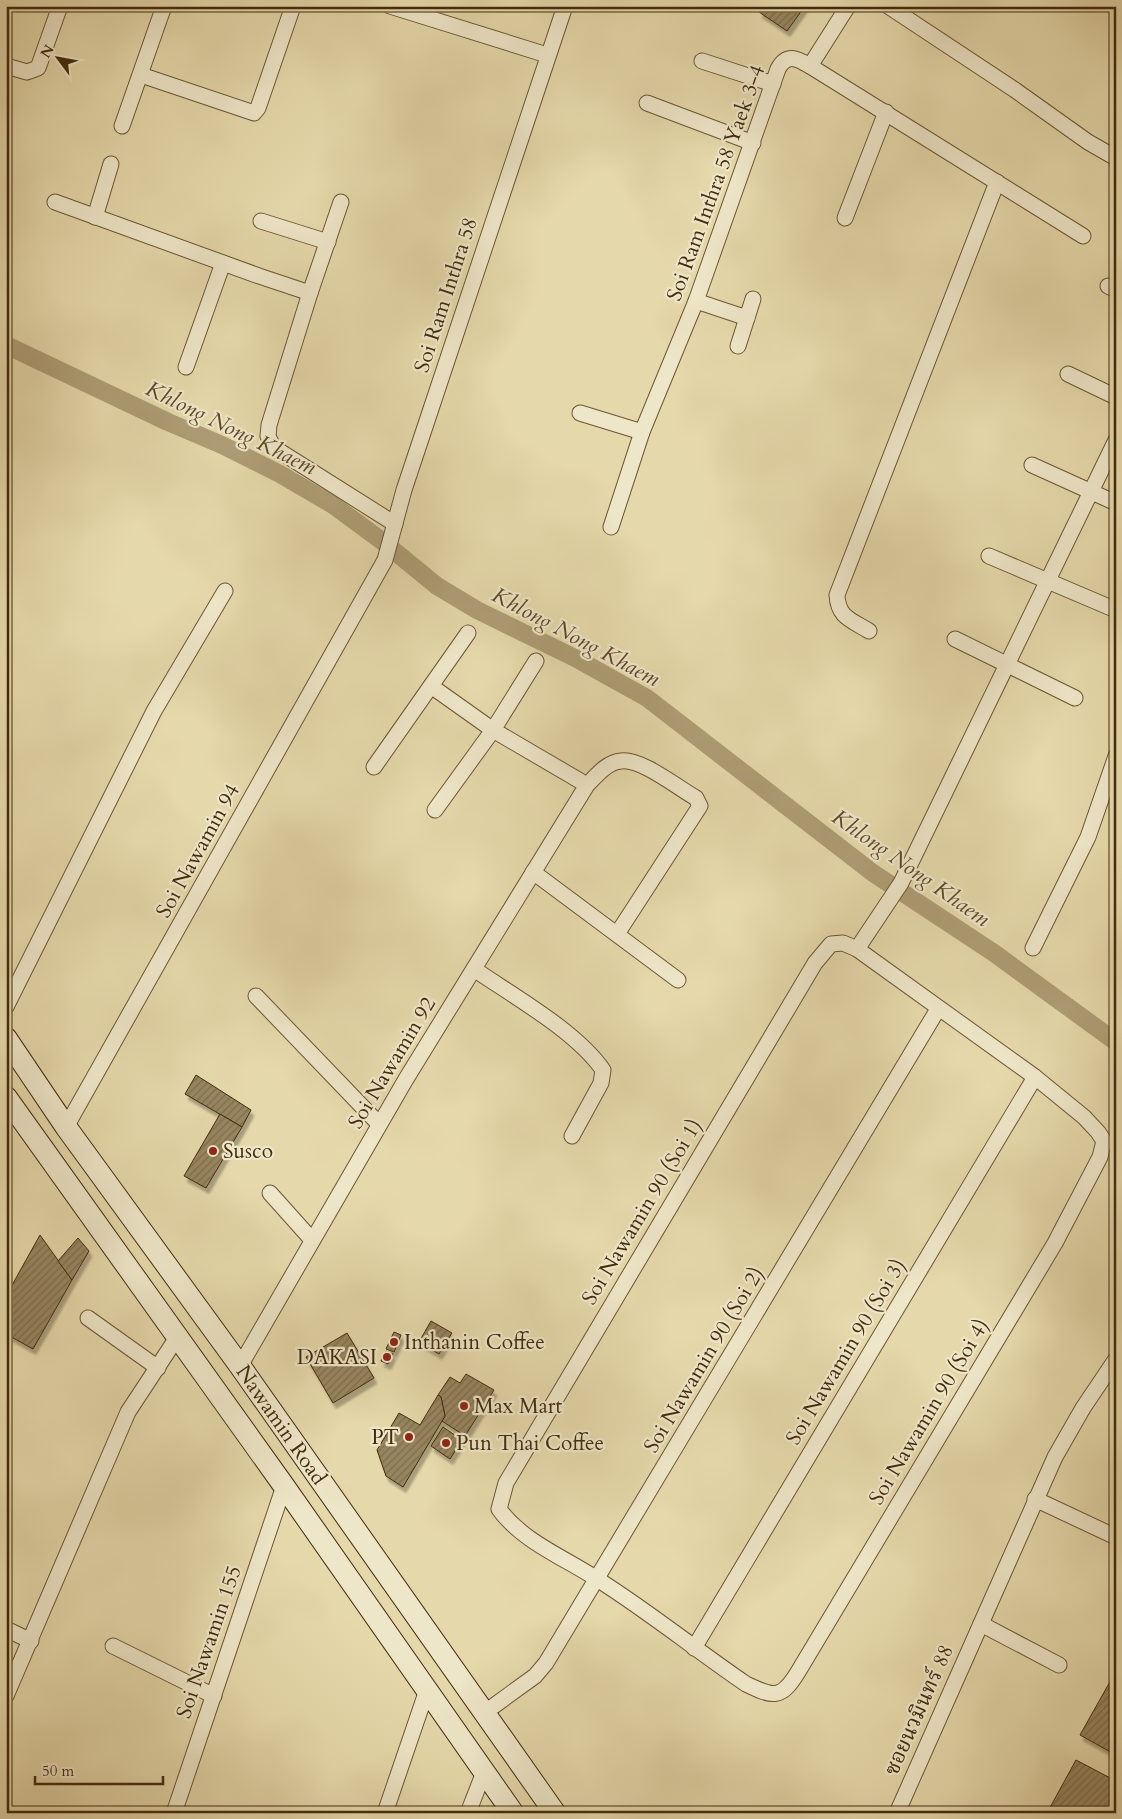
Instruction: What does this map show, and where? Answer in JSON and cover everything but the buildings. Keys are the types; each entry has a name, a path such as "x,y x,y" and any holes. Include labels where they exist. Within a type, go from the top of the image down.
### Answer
{"main road":[{"name":"Nawamin Road","path":"6,1038 66,1127 240,1366 555,1813"},
{"name":"Nawamin Road","path":"6,1097 178,1336 513,1813"},
{"path":"40,1145 66,1127"}],"street":[{"path":"6,66 27,72 38,68 60,6"},
{"path":"122,126 164,6"},
{"path":"141,75 254,113 258,108 293,6"},
{"path":"390,6 421,10 547,55"},
{"name":"Soi Ram Inthra 58","path":"366,595 385,560 404,490 547,55 565,6"},
{"path":"810,66 848,6"},
{"path":"888,6 1015,90 1088,142 1116,158"},
{"name":"Soi Ram Inthra 58 Yaek 3-4","path":"611,526 642,432 696,301 773,84 781,64 788,58 794,57 810,66 1083,236"},
{"path":"702,61 773,84"},
{"path":"647,103 753,143"},
{"path":"845,218 886,112"},
{"path":"95,217 111,164"},
{"path":"869,631 844,616 838,607 837,595 998,182"},
{"path":"55,202 223,263 310,292"},
{"path":"341,202 310,292 269,425 268,436 273,447 395,527"},
{"path":"261,221 328,242"},
{"path":"186,367 223,263"},
{"path":"738,346 752,299"},
{"path":"696,301 747,318"},
{"path":"1068,374 1116,397"},
{"path":"580,413 642,432"},
{"path":"1036,1077 938,1009 857,949 901,883 1116,440"},
{"path":"1032,465 1116,503"},
{"path":"989,556 1116,610"},
{"path":"6,1007 154,711 225,592"},
{"name":"Soi Nawamin 94","path":"66,1127 366,595"},
{"path":"374,767 468,633"},
{"path":"955,639 1074,698"},
{"path":"435,810 493,730 536,662"},
{"path":"431,686 493,730 587,785"},
{"path":"1033,948 1088,837 1116,756"},
{"name":"Soi Nawamin 92","path":"240,1366 379,1124 587,785 603,769 619,760 634,761 696,798 700,806 617,934"},
{"path":"533,872 678,980"},
{"name":"Soi Nawamin 90 (Soi 1)","path":"746,1684 598,1579 527,1536 509,1523 499,1508 506,1483 815,963 831,944 843,943 857,949"},
{"path":"474,968 565,1033 593,1056 603,1070 601,1083 572,1136"},
{"path":"256,996 379,1124"},
{"name":"Soi Nawamin 90 (Soi 2)","path":"484,1713 535,1676 546,1663 938,1009"},
{"name":"Soi Nawamin 90 (Soi 4)","path":"746,1684 768,1694 778,1694 789,1686 1054,1243 1100,1157 1104,1142 1098,1132 1084,1117 1036,1077"},
{"name":"Soi Nawamin 90 (Soi 3)","path":"694,1648 1036,1077"},
{"path":"270,1193 312,1240"},
{"path":"88,1318 158,1368"},
{"path":"6,1696 31,1642 128,1412 178,1336"},
{"name":"ซอยนวมินทร์ 88","path":"897,1813 1055,1457 1114,1365"},
{"name":"Soi Nawamin 155","path":"174,1813 284,1486"},
{"path":"1036,1499 1116,1537"},
{"path":"981,1624 1059,1665"},
{"path":"6,1630 31,1642"},
{"path":"113,1646 214,1696"},
{"path":"385,1813 427,1690"},
{"path":"468,1813 484,1772"}],"waterway":[{"name":"Khlong Nong Khaem","path":"6,345 168,422 222,445 280,474 333,505 382,541 437,586 477,610 575,658 647,698 873,873 994,953 1116,1042"}],"place":[{"name":"Susco","path":"213,1151"},
{"name":"Inthanin Coffee","path":"394,1342"},
{"name":"DAKASI","path":"387,1357"},
{"name":"Max Mart","path":"464,1406"},
{"name":"PT","path":"409,1437"},
{"name":"Pun Thai Coffee","path":"446,1443"}]}
